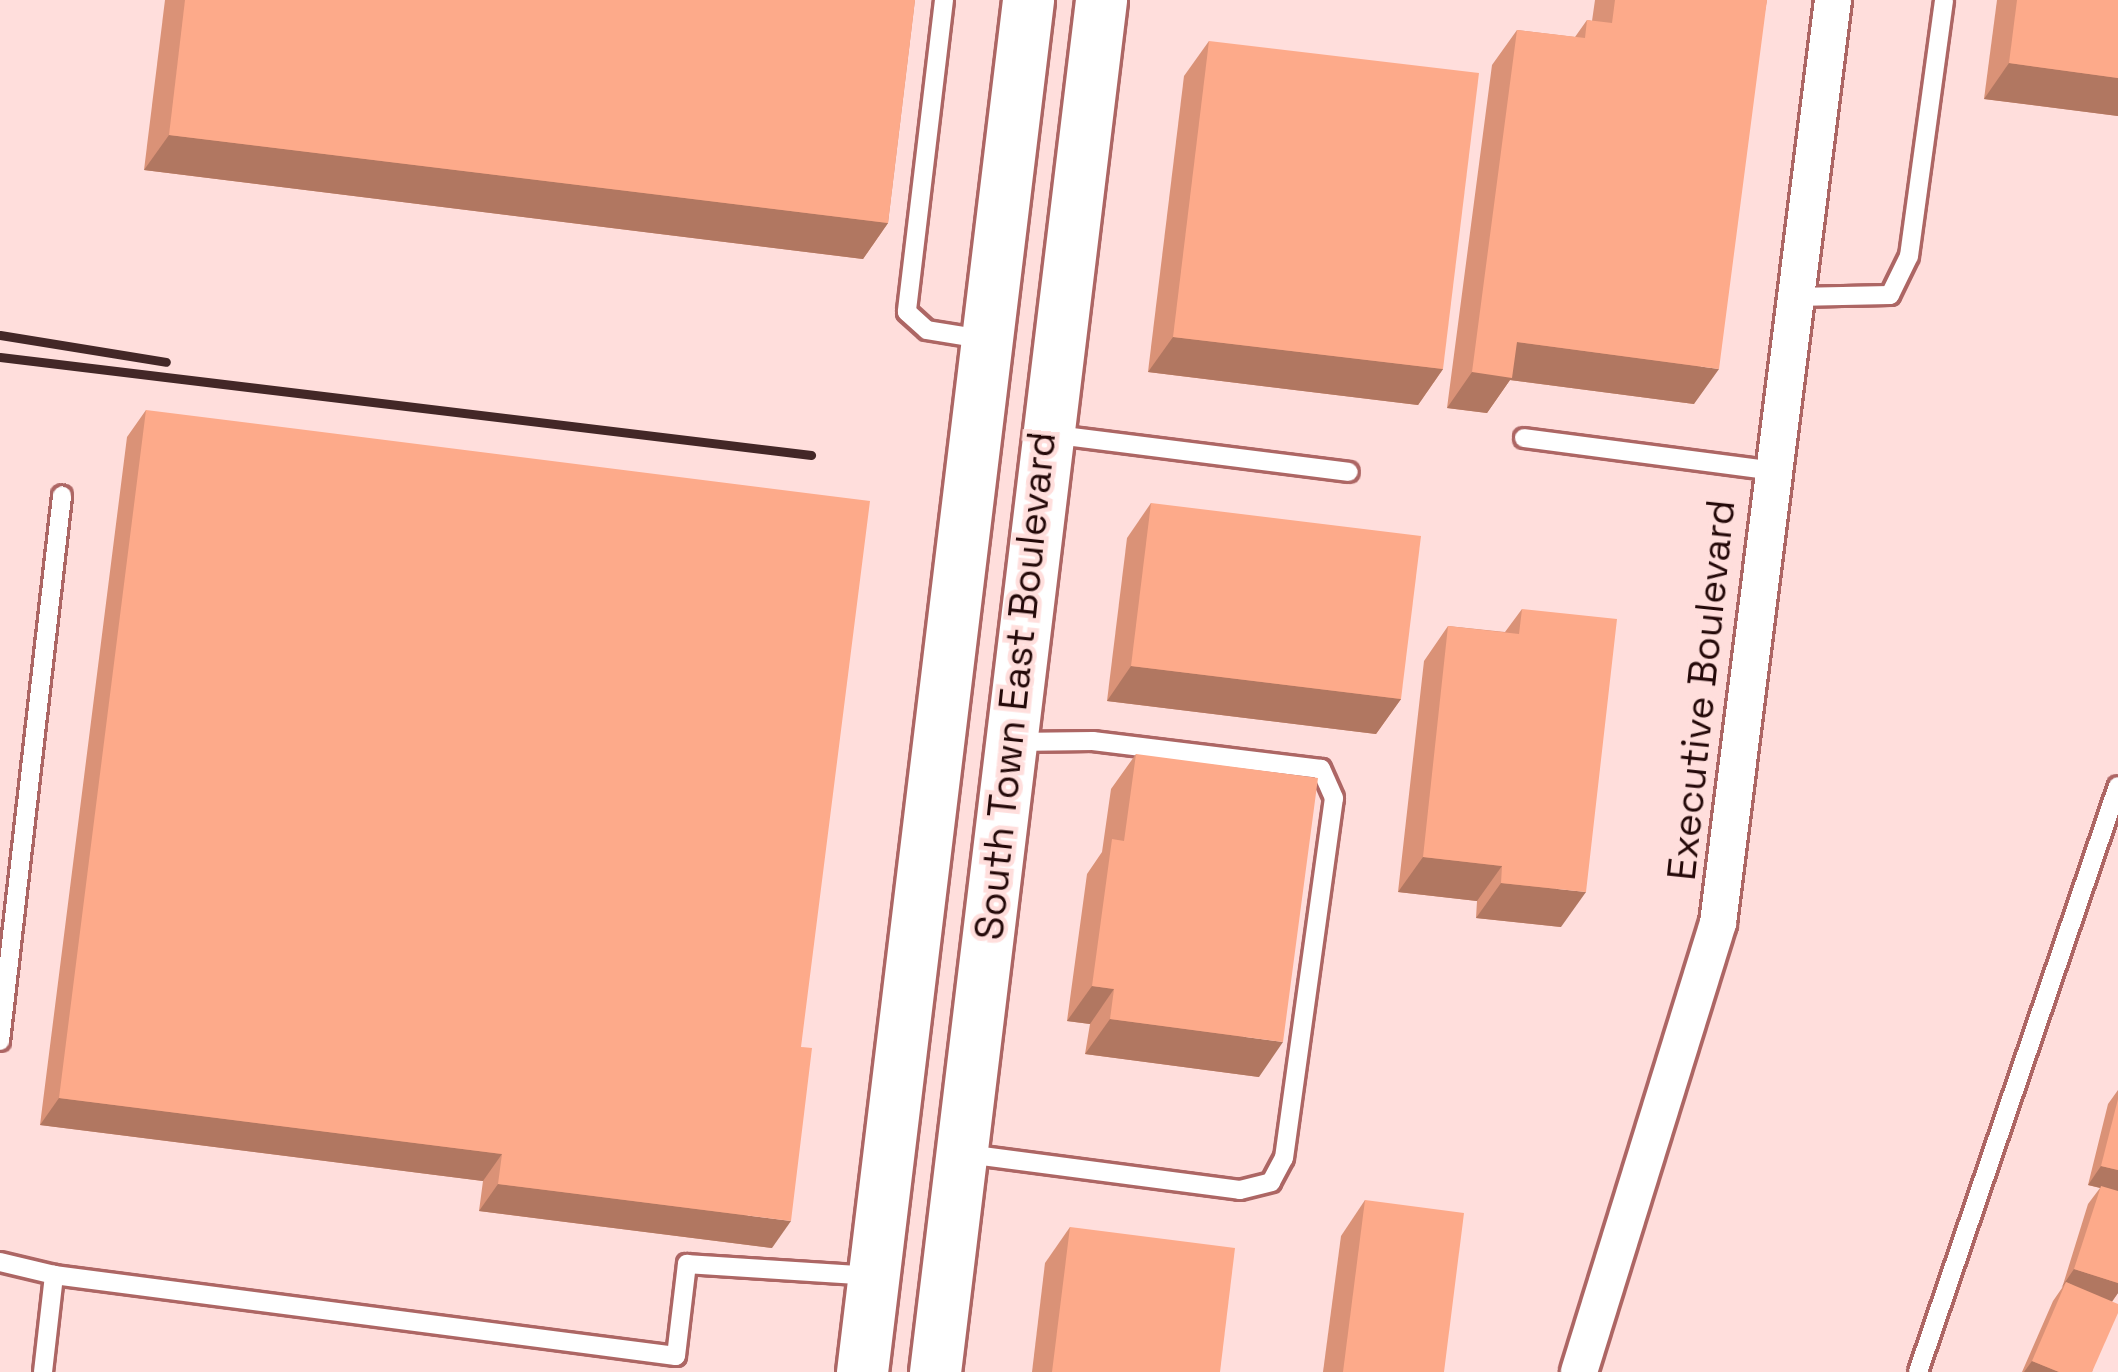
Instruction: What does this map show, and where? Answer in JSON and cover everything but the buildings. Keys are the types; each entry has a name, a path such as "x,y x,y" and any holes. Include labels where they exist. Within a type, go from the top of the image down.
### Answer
{"main road":[{"name":"South Town East Boulevard","path":"862,1372 1028,0"},
{"name":"South Town East Boulevard","path":"935,1372 1101,0"},
{"path":"977,424 1045,434"}],"street":[{"name":"Executive Boulevard","path":"1579,1372 1718,923 1768,470 1833,0"}],"lane":[{"path":"944,0 907,312 927,330 987,340"},
{"path":"1793,296 1890,295 1900,276 1909,256 1943,0"},
{"path":"1045,434 1349,472"},
{"path":"1524,438 1768,470"},
{"path":"0,1041 62,496"},
{"path":"962,1154 1240,1190 1271,1182 1283,1158 1334,798 1321,770 1093,741 1011,742"},
{"path":"1918,1372 2118,786"},
{"path":"0,1262 54,1275 676,1357 687,1264 874,1276"},
{"path":"43,1372 54,1275"}],"railway":[{"path":"0,335 166,362"},
{"path":"0,357 811,455"}]}
